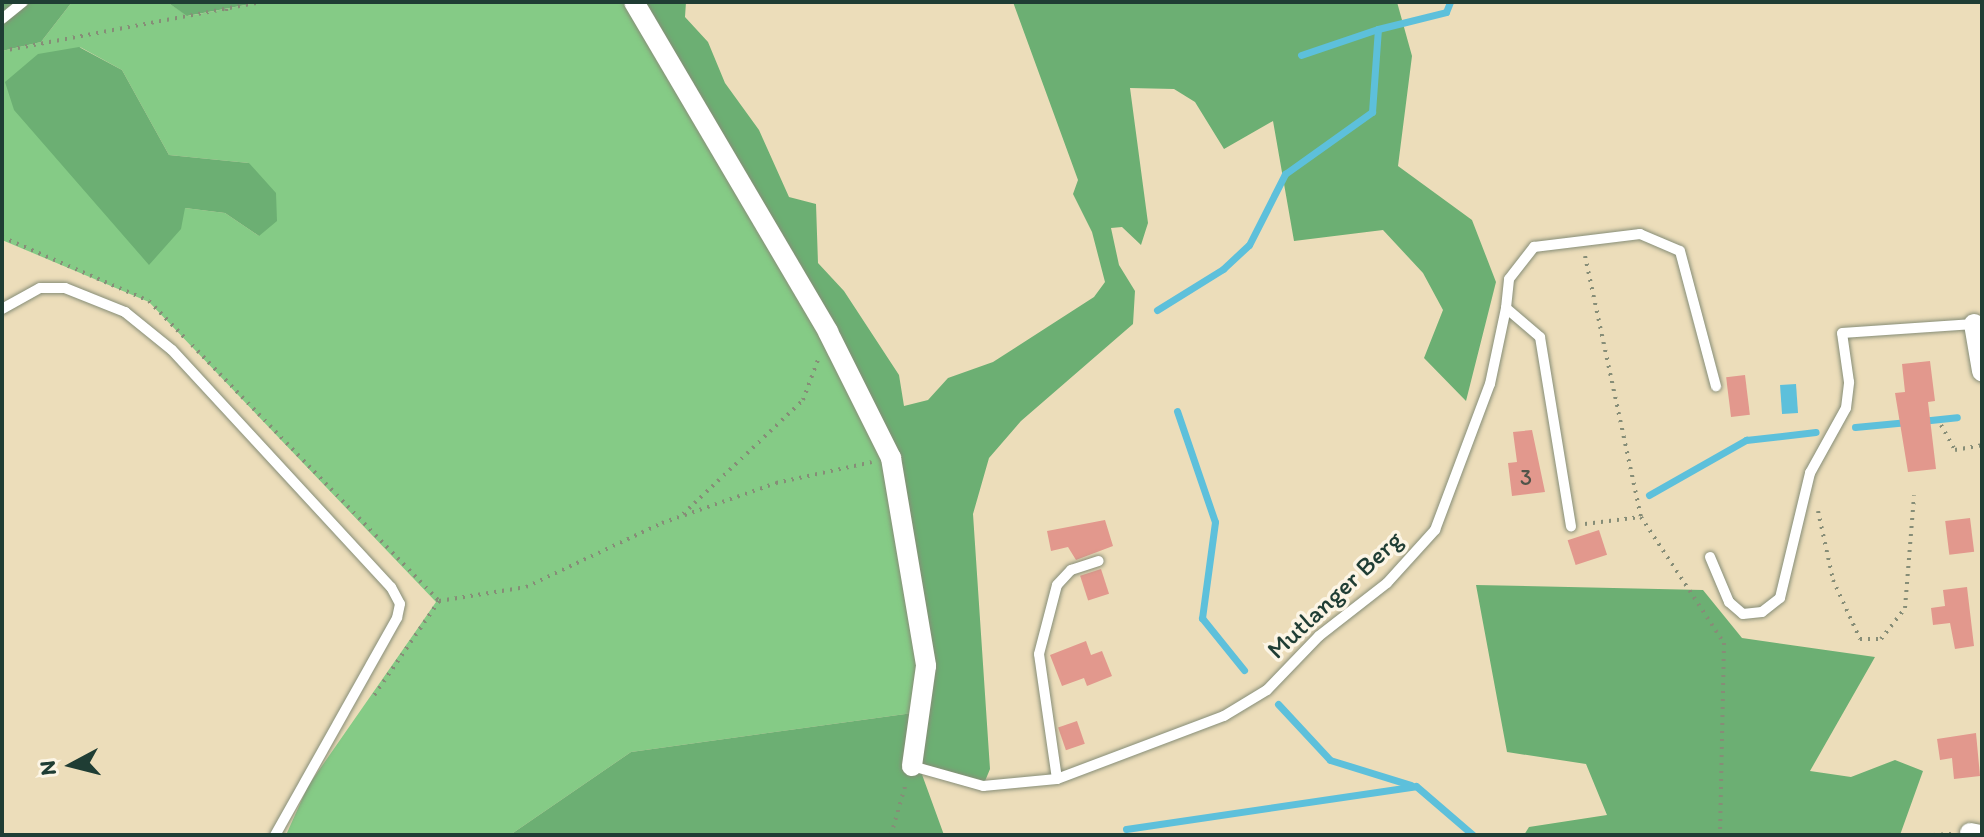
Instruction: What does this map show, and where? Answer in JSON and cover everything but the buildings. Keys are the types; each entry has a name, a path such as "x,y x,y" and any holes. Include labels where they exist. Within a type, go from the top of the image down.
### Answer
{"street":[{"path":"634,2 828,332 891,458 926,666 912,766"},
{"path":"1974,324 1982,371"}],"lane":[{"path":"2,19 23,2"},
{"name":"Mutlanger Berg","path":"912,766 983,786 1057,779 1224,716 1267,690 1319,636 1387,583 1435,530 1490,384 1509,279 1534,247 1582,238 1640,234 1680,251 1716,386"},
{"path":"2,309 40,288 65,288 125,312 172,350 240,421 391,587 400,604 397,618 275,835"},
{"path":"1506,308 1540,337 1571,526"},
{"path":"1710,557 1729,602 1743,614 1762,612 1780,598 1810,473 1846,408 1849,382 1842,333 1974,324"},
{"path":"1057,779 1039,654 1057,585 1071,570 1099,561"}],"path":[{"path":"226,11 228,2"},
{"path":"2,51 157,19 226,11 261,2"},
{"path":"2,237 149,301 439,601"},
{"path":"1582,238 1641,517 1724,643 1720,835"},
{"path":"682,516 803,400 828,332"},
{"path":"1941,425 1955,450 1982,445"},
{"path":"370,700 439,601 526,587 682,516 776,483 891,458"},
{"path":"1810,473 1833,580 1860,639 1881,639 1905,608 1914,495"},
{"path":"1571,526 1641,517"},
{"path":"891,835 912,766"}],"green space":[{"path":"2,2 72,2 41,42 2,51"},
{"path":"72,2 167,2 188,16 261,2 634,2 891,458 908,540 920,712 631,752 510,835 286,835 308,786 436,602 149,302 2,240 2,51 41,42","holes":["80,47 122,70 169,155 249,163 259,236 225,213 185,208"]},
{"path":"167,2 261,2 187,16"},
{"path":"634,2 686,2 685,17 708,42 725,83 759,130 789,197 816,204 818,263 844,291 899,375 904,406 928,400 948,378 993,362 1094,297 1105,282 1092,232 1073,194 1078,180 1013,2 1397,2 1412,56 1398,166 1472,220 1496,282 1466,401 1424,358 1443,310 1423,273 1383,230 1294,241 1273,121 1224,149 1195,102 1174,89 1130,88 1148,223 1141,245 1122,227 1111,228 1119,265 1135,291 1133,324 1021,421 989,458 973,514 990,769 983,786 920,769 944,835 510,835 631,752 920,712 926,666 891,458"},
{"path":"79,47 122,70 169,155 249,163 276,193 277,221 259,236 225,213 185,208 181,229 149,265 14,110 5,82 38,54"},
{"path":"1476,585 1703,590 1742,638 1875,657 1810,771 1851,777 1895,760 1923,771 1900,835 1524,835 1529,827 1607,815 1586,764 1507,752"}],"water":[{"path":"1796,384 1798,413 1782,414 1780,385"}],"waterway":[{"path":"1157,310 1223,269 1249,245 1285,174 1372,112 1378,29 1446,12 1450,2"},
{"path":"1301,55 1378,29"},
{"path":"1177,411 1215,522 1202,618 1244,670"},
{"path":"1921,421 1957,417"},
{"path":"1855,427 1908,422"},
{"path":"1649,495 1746,440 1816,432"},
{"path":"1278,704 1330,760 1411,785"},
{"path":"1126,829 1416,786 1473,835"}]}
